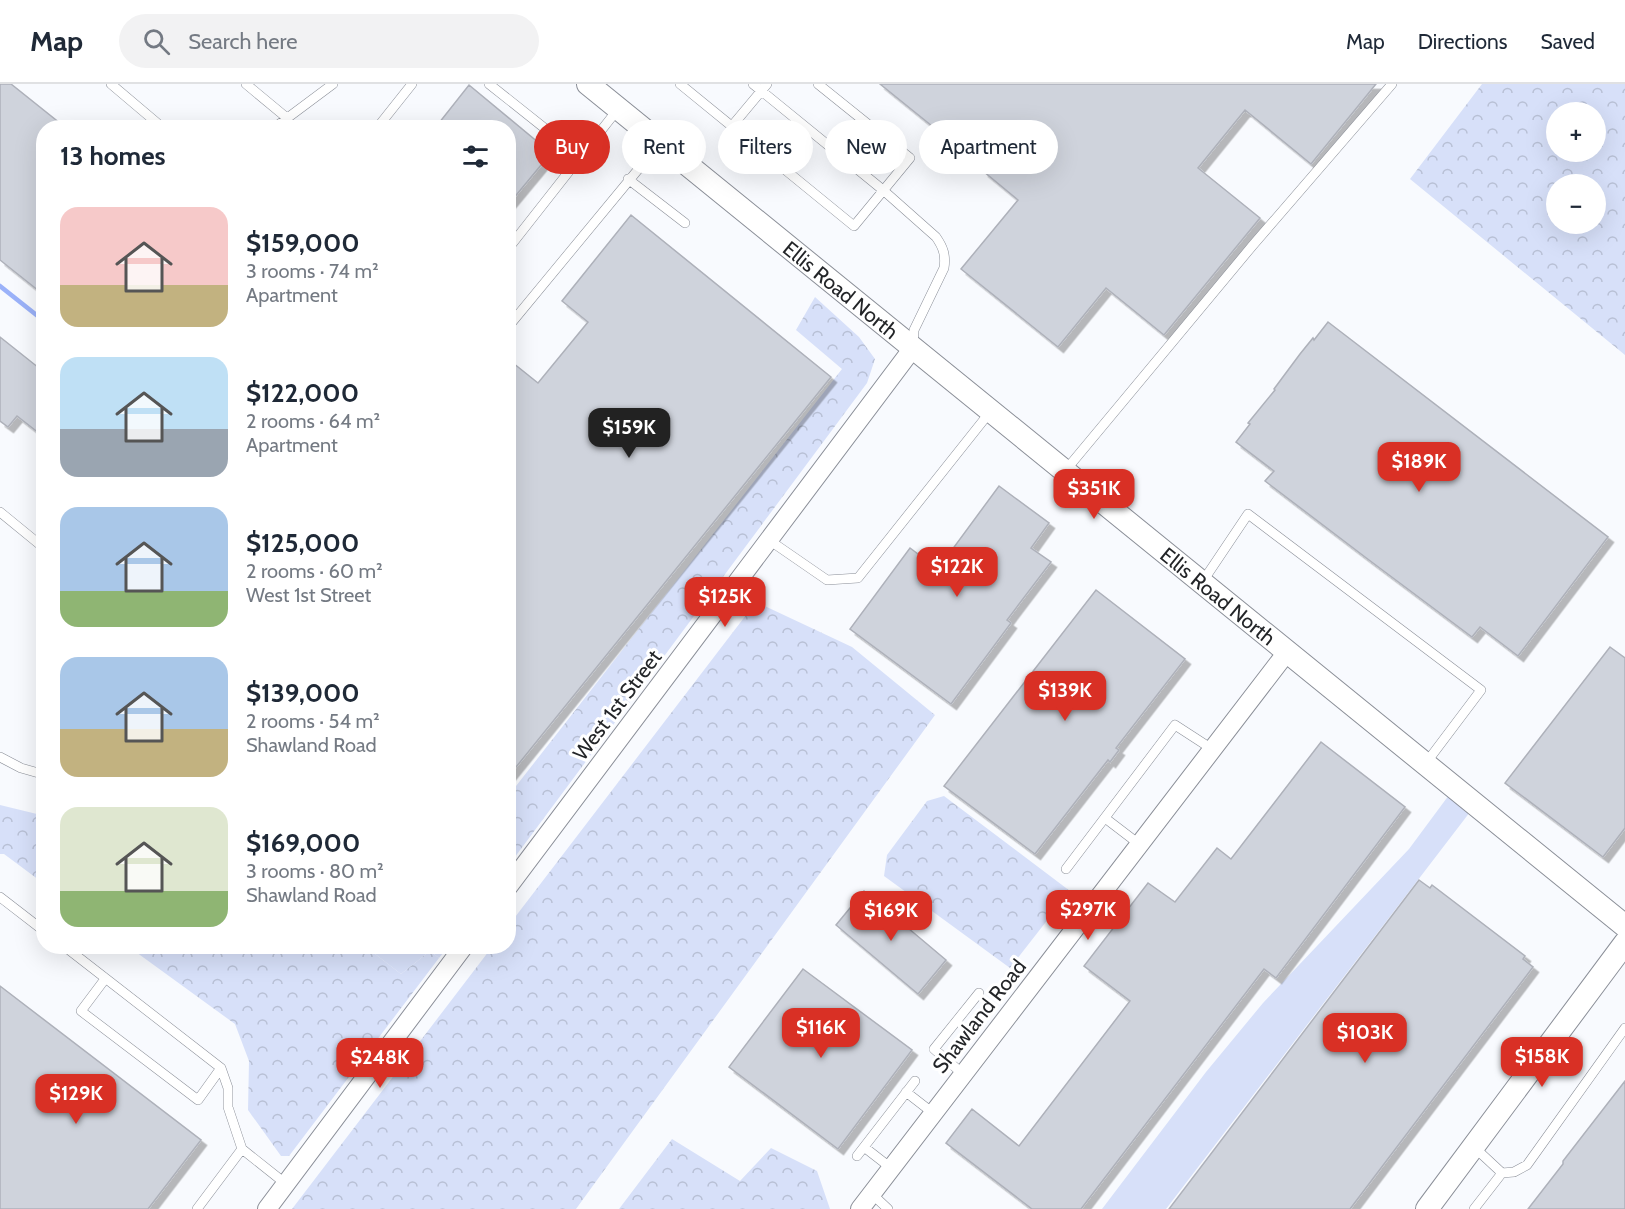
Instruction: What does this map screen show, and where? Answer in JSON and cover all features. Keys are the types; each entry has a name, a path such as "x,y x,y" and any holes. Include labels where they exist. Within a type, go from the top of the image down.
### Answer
{"street":[{"name":"Ellis Road North","path":"588,84 632,120"},
{"name":"Ellis Road North","path":"698,174 1625,926"},
{"name":"West 1st Street","path":"516,876 913,348"},
{"name":"Shawland Road","path":"860,1209 1287,652"},
{"path":"1427,1209 1625,943"},
{"path":"267,1209 458,954"}],"lane":[{"path":"111,84 154,120"},
{"path":"246,84 287,118"},
{"path":"284,120 333,84"},
{"path":"383,120 412,84"},
{"path":"489,84 534,120"},
{"path":"681,84 725,120"},
{"path":"753,84 764,87 884,190 936,237 942,246 945,256 944,268 914,330 913,348"},
{"path":"791,174 854,226 910,158 818,84"},
{"path":"1065,471 1253,244 1392,84"},
{"path":"737,120 764,87"},
{"path":"610,120 618,109"},
{"path":"516,239 569,174"},
{"path":"516,317 632,174"},
{"path":"628,179 684,223"},
{"path":"769,540 827,580 858,578 990,412"},
{"path":"0,512 36,541"},
{"path":"1202,583 1248,514 1481,690 1425,765"},
{"path":"1066,869 1175,725 1212,749"},
{"path":"0,757 21,768 36,772"},
{"path":"1105,818 1139,844"},
{"path":"0,897 36,925"},
{"path":"74,954 221,1068 228,1088 228,1107 243,1149 286,1184"},
{"path":"105,979 81,1011 198,1100 221,1068"},
{"path":"963,1074 934,1049 979,993"},
{"path":"1474,1209 1502,1173 1514,1172 1527,1165 1625,1028"},
{"path":"857,1156 915,1081"},
{"path":"906,1092 933,1113"},
{"path":"1473,1146 1502,1173"},
{"path":"864,1147 891,1168"},
{"path":"197,1209 243,1149"},
{"path":"872,1194 888,1209"}],"green space":[{"path":"1482,84 1625,84 1625,355 1410,179"},
{"path":"815,297 859,337 875,359 867,383 516,856 516,786 842,369 796,330"},
{"path":"756,602 852,647 935,715 576,1209 292,1209 487,954 516,954 516,916"},
{"path":"1449,795 1470,812 1166,1209 1102,1209 1206,1072 1263,1003 1409,849"},
{"path":"944,796 1070,891 1010,968 884,876 887,855 927,801"},
{"path":"0,805 36,814 36,878 4,854 0,854"},
{"path":"139,954 375,954 401,974 426,954 434,954 439,958 289,1156 281,1156 248,1110 249,1061 235,1024"},
{"path":"375,954 426,954 401,974"},
{"path":"672,1139 740,1181 771,1148 817,1171 830,1209 619,1209"}],"building":[{"path":"0,84 11,84 56,120 36,120 36,289 0,260"},
{"path":"880,84 1376,84 1311,164 1245,110 1198,168 1260,218 1164,335 1106,288 1058,347 961,269 1018,200 987,174 1058,174 1058,120 925,120"},
{"path":"469,85 511,120 441,120"},
{"path":"516,124 534,139 534,174 516,195"},
{"path":"631,215 831,377 516,767 516,365 538,383 588,322 562,301"},
{"path":"1328,322 1608,537 1518,656 1480,627 1472,637 1369,560 1265,481 1274,471 1236,442 1300,354"},
{"path":"0,337 36,366 36,431 17,416 8,427 0,421"},
{"path":"999,486 1049,523 1031,548 1051,562 1007,620 1011,623 951,704 850,629 910,548 938,569"},
{"path":"1096,590 1185,659 1116,748 1119,750 1110,762 1108,760 1035,854 944,786"},
{"path":"1610,647 1625,658 1625,828 1603,857 1505,783"},
{"path":"1321,742 1405,807 1276,978 1264,969 1081,1209 1032,1209 946,1143 972,1109 1019,1146 1130,1001 1084,966 1148,883 1175,902 1217,848 1231,859"},
{"path":"1419,880 1430,888 1432,885 1525,956 1523,959 1533,967 1350,1209 1169,1209"},
{"path":"864,891 946,960 918,994 836,925"},
{"path":"803,969 912,1050 838,1149 729,1067"},
{"path":"0,986 201,1140 148,1209 0,1209"},
{"path":"1625,1081 1625,1209 1528,1209 1563,1161"}],"waterway":[{"path":"0,286 36,315"}]}
